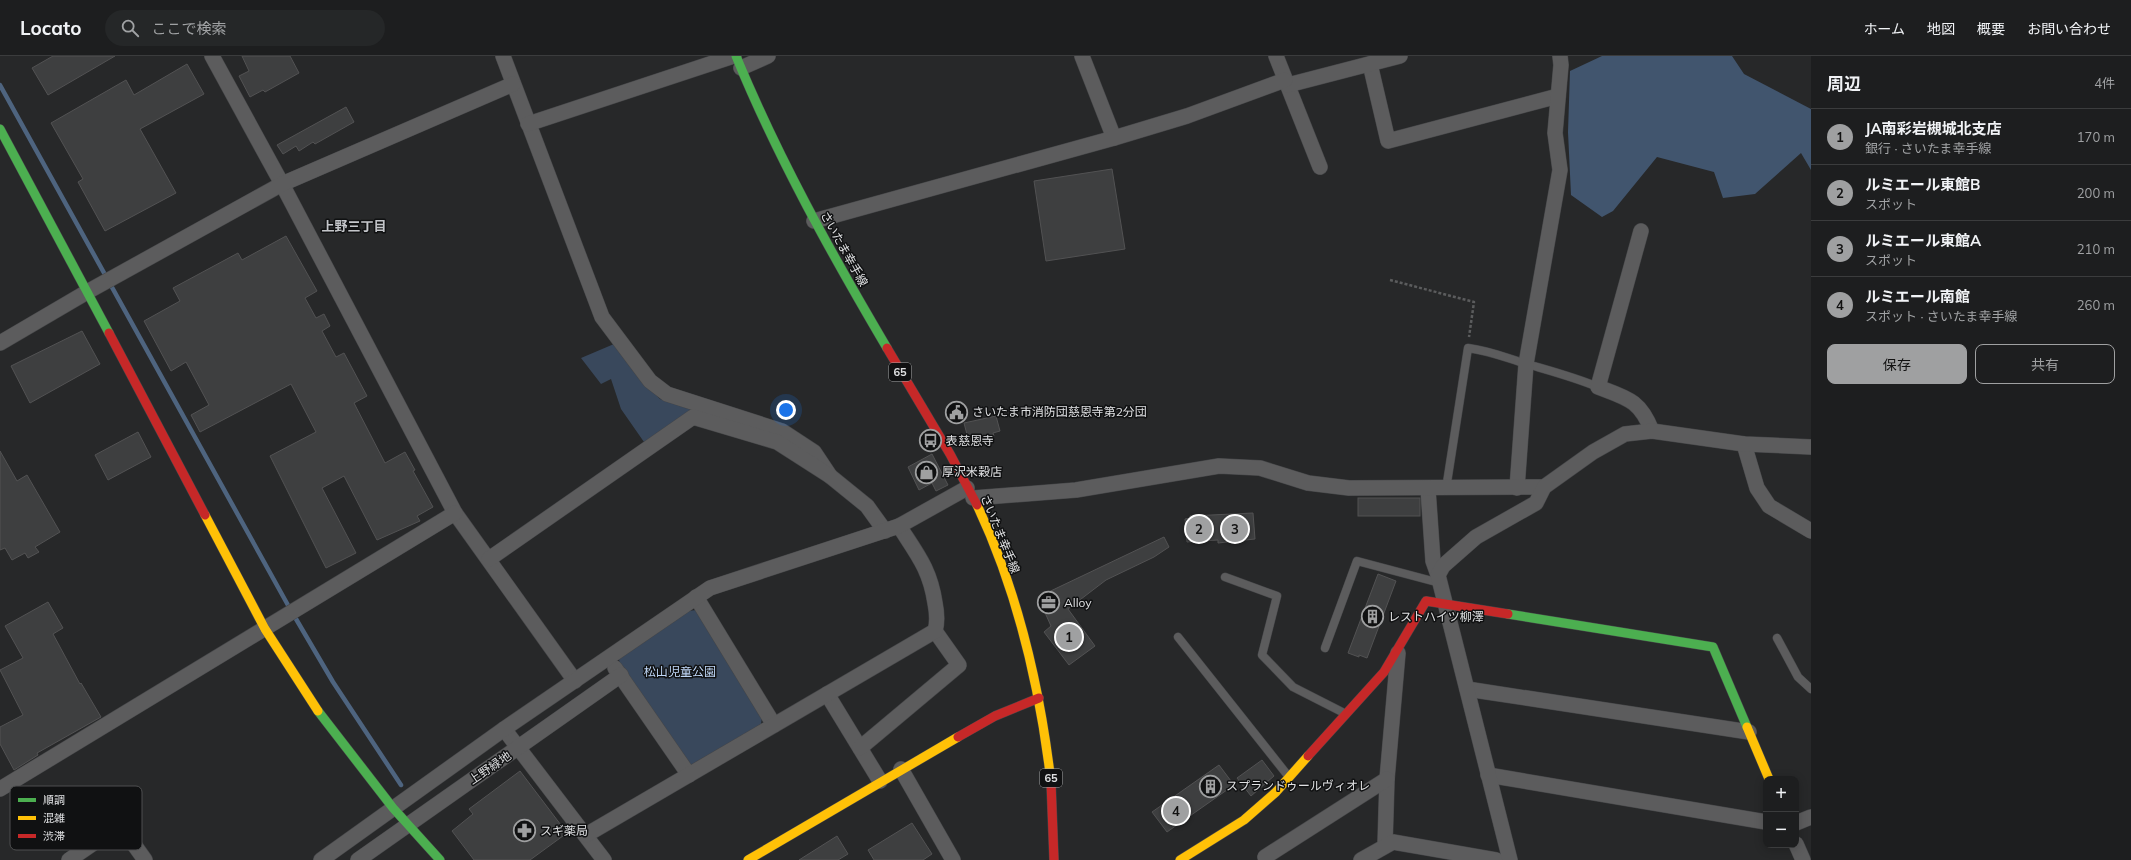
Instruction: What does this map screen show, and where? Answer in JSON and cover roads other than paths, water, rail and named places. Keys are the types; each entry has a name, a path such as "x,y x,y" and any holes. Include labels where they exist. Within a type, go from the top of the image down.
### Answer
{"street":[{"path":"212,56 282,184 455,513 575,681"},
{"path":"503,56 512,84 602,317 650,381 667,394 782,431 814,452 830,476"},
{"path":"528,124 737,60 768,56"},
{"path":"1082,56 1114,138"},
{"path":"1276,56 1320,167"},
{"path":"814,221 1114,138 1187,116 1286,83 1400,56"},
{"path":"1517,488 1526,364 1560,170 1555,133 1561,65 1560,56"},
{"name":"さいたま幸手線","path":"737,60 814,221 970,493 1012,596 1039,698 1050,772 1053,809 1054,860"},
{"path":"1370,64 1388,141 1558,96"},
{"path":"0,343 87,292 282,184 512,84"},
{"path":"0,129 18,158 265,629 322,717 393,808 440,860"},
{"path":"1642,230 1598,387 1624,396 1639,406 1646,416 1652,431"},
{"path":"489,559 693,417 777,442 830,476 892,528 927,568 938,622 935,631 586,835"},
{"path":"1439,579 1443,566 1476,537 1536,502 1544,487 1593,452 1625,434 1652,431 1744,444 1811,447"},
{"path":"1744,444 1757,488 1769,506 1811,531"},
{"path":"321,860 504,729 710,588 892,528 970,493 1076,490 1219,466 1260,468 1308,483 1348,488 1446,489 1544,487"},
{"path":"1428,489 1433,561 1439,579 1510,860"},
{"path":"0,789 455,513"},
{"path":"696,597 774,725"},
{"path":"1180,860 1244,820 1289,777 1384,672 1398,651 1426,601 1713,648 1767,776"},
{"path":"860,748 960,665 935,631"},
{"path":"1385,845 1387,779 1398,651"},
{"path":"608,657 689,775"},
{"name":"上野緑地","path":"358,860 621,675"},
{"path":"1467,689 1749,732"},
{"path":"827,694 880,781"},
{"path":"748,860 880,781 995,716 1039,698"},
{"path":"504,729 604,860"},
{"path":"901,769 954,860"},
{"path":"1488,775 1763,821"},
{"path":"1265,857 1387,779"},
{"path":"1799,822 1811,817"},
{"path":"1361,860 1385,845 1393,842 1496,860"},
{"path":"1798,848 1803,860"},
{"path":"69,860 84,850"},
{"path":"138,850 145,860"}],"lane":[{"path":"1446,489 1468,348 1489,351 1526,364 1574,377 1598,387"},
{"path":"1325,648 1357,561 1439,579"},
{"path":"1225,577 1277,596 1262,655 1293,687 1346,714"},
{"path":"1178,637 1289,777"},
{"path":"1777,638 1798,677 1811,689"}],"waterway":[{"path":"0,85 289,607 333,682 401,785"}],"place":[{"name":"さいたま市消防団慈恩寺第2分団","path":"956,412"},
{"name":"表慈恩寺","path":"931,441"},
{"name":"厚沢米穀店","path":"926,472"},
{"name":"ルミエール東館B","path":"1199,529"},
{"name":"ルミエール東館A","path":"1235,529"},
{"name":"Alloy","path":"1048,603"},
{"name":"レストハイツ柳澤","path":"1372,617"},
{"name":"JA南彩岩槻城北支店","path":"1069,637"},
{"name":"スプランドゥールヴィオレ","path":"1210,786"},
{"name":"ルミエール南館","path":"1176,811"},
{"name":"スギ薬局","path":"524,831"}],"district":[{"name":"上野三丁目","path":"354,226"}],"park label":[{"name":"松山児童公園","path":"680,672"}]}
